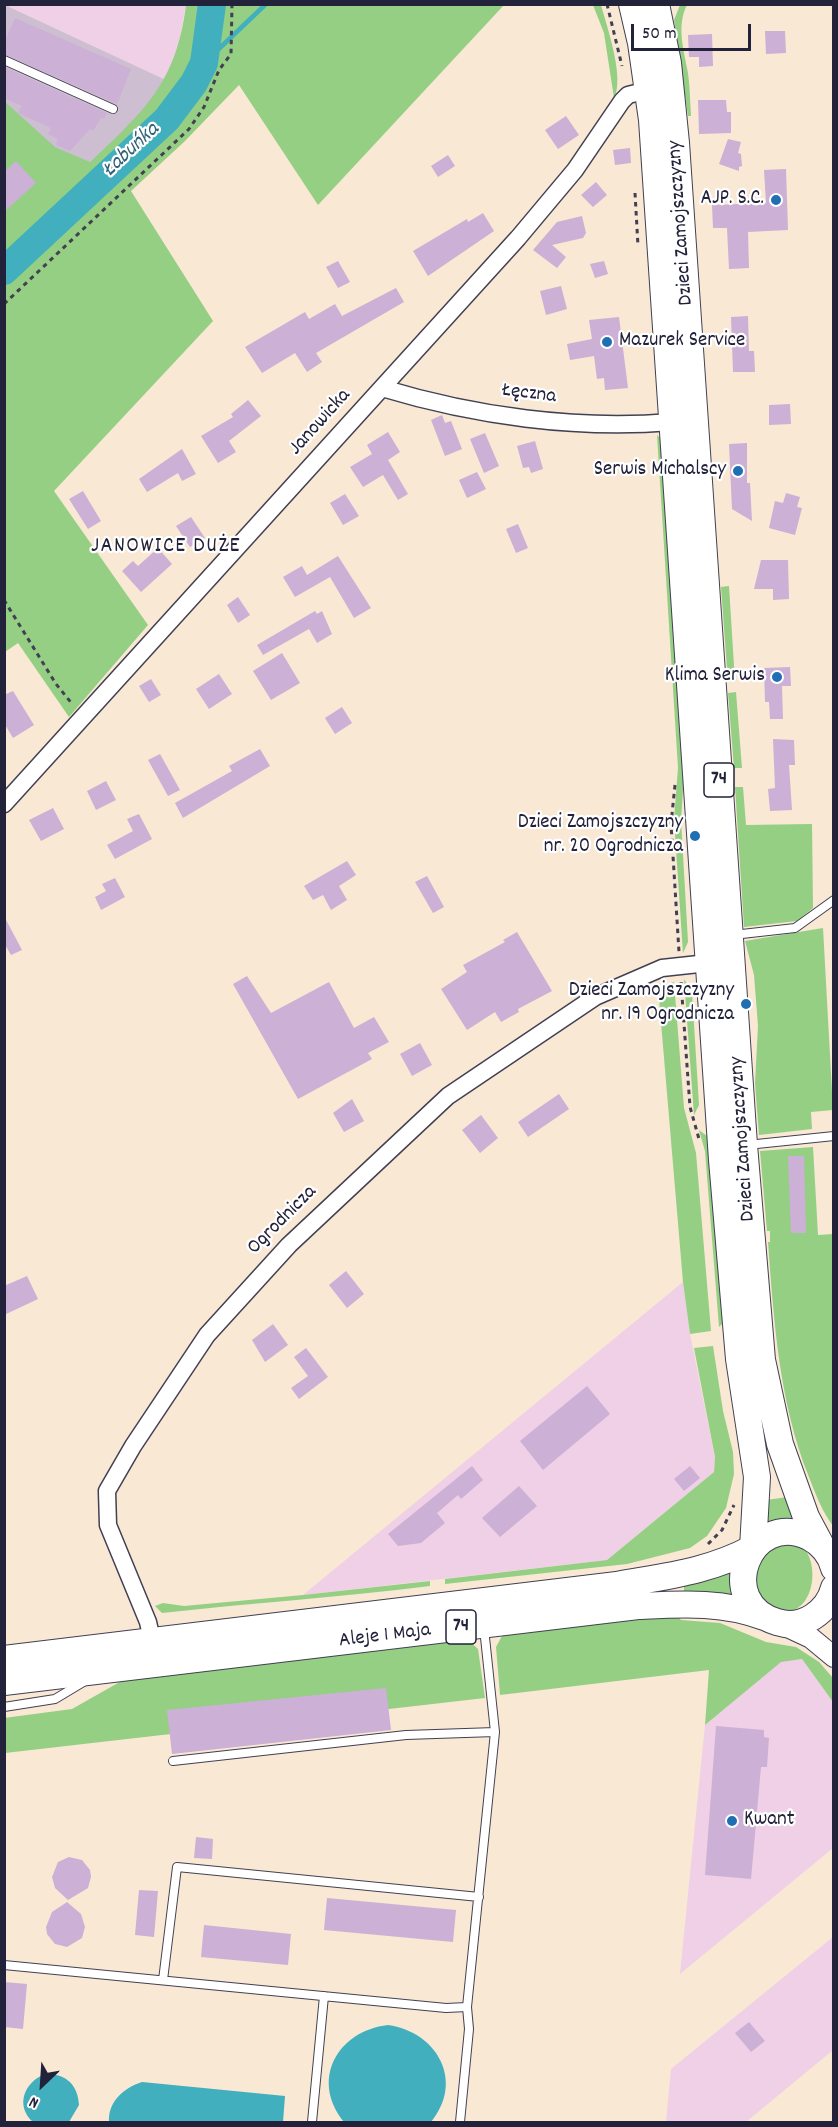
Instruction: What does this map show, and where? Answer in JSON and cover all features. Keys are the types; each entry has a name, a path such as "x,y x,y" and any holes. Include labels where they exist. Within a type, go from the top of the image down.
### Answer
{"main road":[{"name":"Dzieci Zamojszczyzny","path":"632,4 649,89 730,935 744,1145 762,1360 770,1401 796,1490 811,1528 828,1558"},
{"name":"Dzieci Zamojszczyzny","path":"656,4 649,89 708,963 739,1359 757,1477 753,1548"},
{"name":"74","path":"828,1558 804,1535 782,1533 762,1541 753,1548 743,1568 744,1588 752,1607 771,1620 797,1623 815,1616 828,1602 834,1588"},
{"name":"Aleje 1 Maja","path":"4,1659 154,1653 482,1613 692,1573 718,1565 753,1548"},
{"name":"Aleje 1 Maja","path":"482,1613 668,1604 726,1606 771,1620"},
{"name":"Aleje 1 Maja","path":"4,1682 98,1671 154,1653"}],"street":[{"name":"Janowicka","path":"4,804 382,388 649,89"},
{"name":"Łęczna","path":"382,388 411,397 509,416 570,422 646,424 672,422"},
{"name":"Ogrodnicza","path":"154,1653 148,1622 108,1525 107,1491 133,1446 207,1335 289,1245 448,1096 595,997 662,968 708,963"},
{"path":"771,1620 811,1638 834,1657"}],"lane":[{"path":"4,60 113,109"},
{"path":"730,935 795,928 834,900"},
{"path":"744,1145 834,1136"},
{"path":"460,2122 469,2030 467,2007 495,1732 482,1613"},
{"path":"4,1707 55,1699 98,1671"},
{"path":"173,1761 406,1735 495,1732"},
{"path":"163,1980 177,1867 479,1897"},
{"path":"4,1965 446,2008 467,2007"},
{"path":"312,2122 324,1996"}],"path":[{"path":"4,304 179,141 204,106 219,70 231,54 233,46 232,4"},
{"path":"607,4 649,89"},
{"path":"635,187 640,253"},
{"path":"4,600 56,684 83,718"},
{"path":"675,780 671,824 680,966 690,1107 700,1143"},
{"path":"701,1549 722,1530 735,1503"}],"shaded area":[{"path":"5,5 186,5 177,54 166,80"},
{"path":"5,5 166,80 144,111 5,243"},
{"path":"683,1282 690,1334 715,1458 714,1472 607,1560 303,1595"},
{"path":"802,1659 833,1702 833,1848 680,1974 705,1725 781,1661"},
{"path":"833,1937 833,2050 746,2122 666,2122 671,2069"}],"green space":[{"path":"186,5 504,5 318,205 239,85 185,141 131,191 213,321 54,491 148,625 69,717 18,643 5,652 4,101 55,147 90,162 127,126 155,93 175,55"},
{"path":"593,5 601,5 614,52 617,89 614,98 604,33"},
{"path":"680,5 687,5 681,30 689,78 691,116 688,116 674,20"},
{"path":"657,435 662,440 685,761 681,820 688,942 683,953 674,819 678,768"},
{"path":"729,586 735,682 728,682 721,587"},
{"path":"736,692 742,768 734,768 728,693"},
{"path":"735,787 743,787 746,825 812,824 813,908 797,921 744,927"},
{"path":"823,928 833,1110 811,1112 812,1129 759,1135 755,1083 758,1026 754,975 745,941"},
{"path":"684,979 692,992 699,1105 694,1115"},
{"path":"674,982 684,1108 696,1153 711,1331 690,1334 683,1282 658,987"},
{"path":"699,1130 707,1136 712,1150 724,1322 719,1327 705,1151"},
{"path":"813,1147 818,1235 833,1234 833,1526 822,1509 809,1477 784,1391 776,1332 768,1242 770,1242 770,1231 767,1231 760,1151"},
{"path":"713,1346 723,1411 733,1452 734,1474 726,1508 707,1536 690,1548 627,1564 445,1584 445,1579 607,1560 714,1472 715,1457 694,1348"},
{"path":"788,1497 797,1520 773,1528 763,1521 766,1500"},
{"path":"785,1542 805,1549 810,1560 812,1584 803,1604 795,1610 785,1611 773,1608 758,1597 754,1561"},
{"path":"733,1563 738,1597 684,1595 684,1582"},
{"path":"430,1581 430,1586 162,1613 155,1606 163,1603 184,1606"},
{"path":"676,1614 681,1620 720,1623 766,1642 796,1647 819,1662 833,1678 833,1702 802,1659 781,1662 705,1725 709,1670 500,1695 496,1647 503,1634"},
{"path":"466,1638 478,1649 485,1698 5,1753 4,1718 72,1709 125,1679"}],"water":[{"path":"388,2025 405,2029 420,2037 441,2061 446,2091 441,2106 431,2122 344,2122 334,2106 329,2090 334,2060 343,2047 355,2037 370,2029"},
{"path":"45,2074 59,2075 69,2081 76,2091 79,2105 69,2122 33,2122 27,2116 23,2102 27,2088"},
{"path":"142,2082 285,2096 283,2122 109,2122 111,2108 118,2096"}],"building":[{"path":"15,18 131,69 117,104 4,54 4,43"},
{"path":"765,31 785,31 786,53 766,54"},
{"path":"712,34 713,66 699,67 699,57 689,57 688,35"},
{"path":"4,67 107,113 93,131 90,129 70,151 56,145 58,139 48,134 51,128 18,113 22,106 4,98"},
{"path":"698,100 726,100 727,112 731,112 731,133 699,134"},
{"path":"566,116 579,135 558,149 545,130"},
{"path":"728,139 741,142 738,153 741,154 742,166 739,167 739,171 719,164"},
{"path":"630,148 631,163 615,165 613,150"},
{"path":"448,155 455,166 438,177 431,166"},
{"path":"16,161 36,183 4,212 4,172"},
{"path":"786,169 788,230 748,232 749,268 729,269 727,228 713,228 712,205 766,203 764,170"},
{"path":"596,182 607,195 593,207 581,195"},
{"path":"483,213 494,231 428,276 413,251 467,219 468,222"},
{"path":"582,216 586,233 583,238 552,245 566,257 557,268 533,250 557,222"},
{"path":"338,261 350,282 338,288 326,267"},
{"path":"604,261 608,274 595,278 590,264"},
{"path":"561,286 567,309 546,315 540,291"},
{"path":"396,288 404,302 316,353 322,362 307,372 295,353 262,373 245,347 305,312 309,319 335,304 342,316"},
{"path":"748,316 749,351 754,351 755,372 733,372 731,317"},
{"name":"Mazurek Service","path":"619,317 628,388 605,390 604,378 597,379 594,356 570,360 567,344 592,339 589,320"},
{"path":"248,400 261,416 229,441 236,452 218,463 201,436 233,417 231,414"},
{"path":"790,404 791,424 769,425 769,405"},
{"path":"442,415 445,423 451,421 462,449 445,456 431,420"},
{"path":"388,432 400,452 388,460 408,494 398,500 383,475 363,487 350,467 372,454 367,445"},
{"path":"485,433 499,466 484,473 470,439"},
{"path":"535,441 543,469 531,473 529,467 523,468 517,446"},
{"name":"Serwis Michalscy","path":"747,443 747,483 750,483 752,521 732,509 729,444"},
{"path":"182,449 196,474 182,481 178,473 147,492 139,479"},
{"path":"477,472 486,489 467,498 459,480"},
{"path":"83,491 101,521 88,529 69,499"},
{"path":"786,493 800,497 797,507 802,508 795,535 769,528 775,501 783,503"},
{"path":"345,494 359,516 343,525 330,503"},
{"path":"191,517 205,538 190,547 176,526"},
{"path":"518,524 528,548 516,553 506,529"},
{"path":"158,548 172,564 141,592 122,571 133,561 138,566"},
{"path":"338,556 371,608 354,618 330,577 295,597 283,577 302,566 307,575"},
{"path":"761,560 788,560 789,599 773,600 773,589 754,589"},
{"path":"238,597 250,615 238,623 227,605"},
{"path":"315,611 317,614 322,611 332,634 317,643 309,629 263,655 257,645"},
{"path":"282,653 300,683 271,700 253,671"},
{"path":"790,667 791,686 782,686 783,719 770,719 769,702 765,702 764,668"},
{"path":"219,674 232,694 209,709 196,689"},
{"path":"151,679 161,695 149,702 139,686"},
{"path":"13,691 34,725 13,738 4,723 4,695"},
{"path":"342,707 352,723 335,734 325,718"},
{"path":"773,739 794,740 795,765 789,765 792,810 770,811 768,789 775,788"},
{"path":"260,749 270,766 183,818 175,803 232,771 229,766"},
{"path":"160,754 180,790 168,796 148,760"},
{"path":"106,781 116,800 96,810 87,791"},
{"path":"53,808 64,829 41,841 29,820"},
{"path":"139,814 152,839 115,859 107,845 133,831 127,819"},
{"path":"347,861 356,875 339,886 347,900 331,910 323,895 313,900 304,886"},
{"path":"427,876 444,907 433,913 415,882"},
{"path":"115,878 125,897 101,910 95,897 106,891 102,884"},
{"path":"4,916 22,950 11,955 4,943"},
{"path":"517,932 552,991 518,1009 519,1012 501,1022 495,1012 467,1030 441,989 467,972 463,965 505,942 503,940"},
{"path":"247,976 271,1013 329,982 354,1028 374,1017 389,1042 368,1053 372,1059 298,1099 233,984"},
{"path":"420,1043 432,1065 412,1076 400,1054"},
{"path":"559,1094 569,1109 528,1137 518,1122"},
{"path":"352,1099 364,1121 344,1132 333,1113"},
{"path":"481,1115 498,1138 480,1153 462,1130"},
{"path":"788,1156 804,1156 806,1233 791,1233"},
{"path":"346,1271 364,1294 347,1308 329,1285"},
{"path":"27,1276 38,1299 4,1315 4,1286"},
{"path":"273,1324 288,1345 265,1362 252,1340"},
{"path":"306,1348 328,1377 299,1399 291,1388 308,1376 294,1357"},
{"path":"587,1386 610,1414 543,1470 520,1441"},
{"path":"472,1466 483,1480 461,1499 458,1495 437,1513 445,1523 421,1543 398,1546 388,1534"},
{"path":"690,1466 700,1478 684,1491 674,1479"},
{"path":"519,1486 537,1506 500,1537 482,1518"},
{"path":"386,1688 391,1730 172,1754 167,1710"},
{"name":"Kwant","path":"716,1726 764,1730 764,1737 769,1738 767,1767 761,1767 751,1879 705,1875"},
{"path":"196,1837 213,1839 212,1859 194,1858"},
{"path":"69,1857 82,1860 90,1870 91,1877 88,1888 68,1900 55,1888 52,1877 58,1862"},
{"path":"139,1890 158,1891 154,1937 135,1935"},
{"path":"327,1898 456,1910 453,1942 324,1930"},
{"path":"67,1902 81,1914 85,1927 82,1938 67,1947 55,1944 47,1934 46,1927 52,1912"},
{"path":"204,1925 291,1934 288,1965 201,1957"},
{"path":"4,1982 27,1984 23,2029 4,2027"},
{"path":"749,2022 765,2041 751,2052 735,2033"}],"waterway":[{"name":"Łabuńka","path":"4,271 167,119 194,83 204,63 212,4"},
{"path":"204,63 266,4"}],"place":[{"name":"AJP. S.C.","path":"776,200"},
{"name":"Mazurek Service","path":"607,342"},
{"name":"Serwis Michalscy","path":"738,471"},
{"name":"Klima Serwis","path":"777,677"},
{"name":"Dzieci Zamojszczyzny nr. 20 Ogrodnicza","path":"695,836"},
{"name":"Dzieci Zamojszczyzny nr. 19 Ogrodnicza","path":"746,1004"},
{"name":"Kwant","path":"732,1821"}],"district":[{"name":"JANOWICE DUŻE","path":"166,548"}]}
